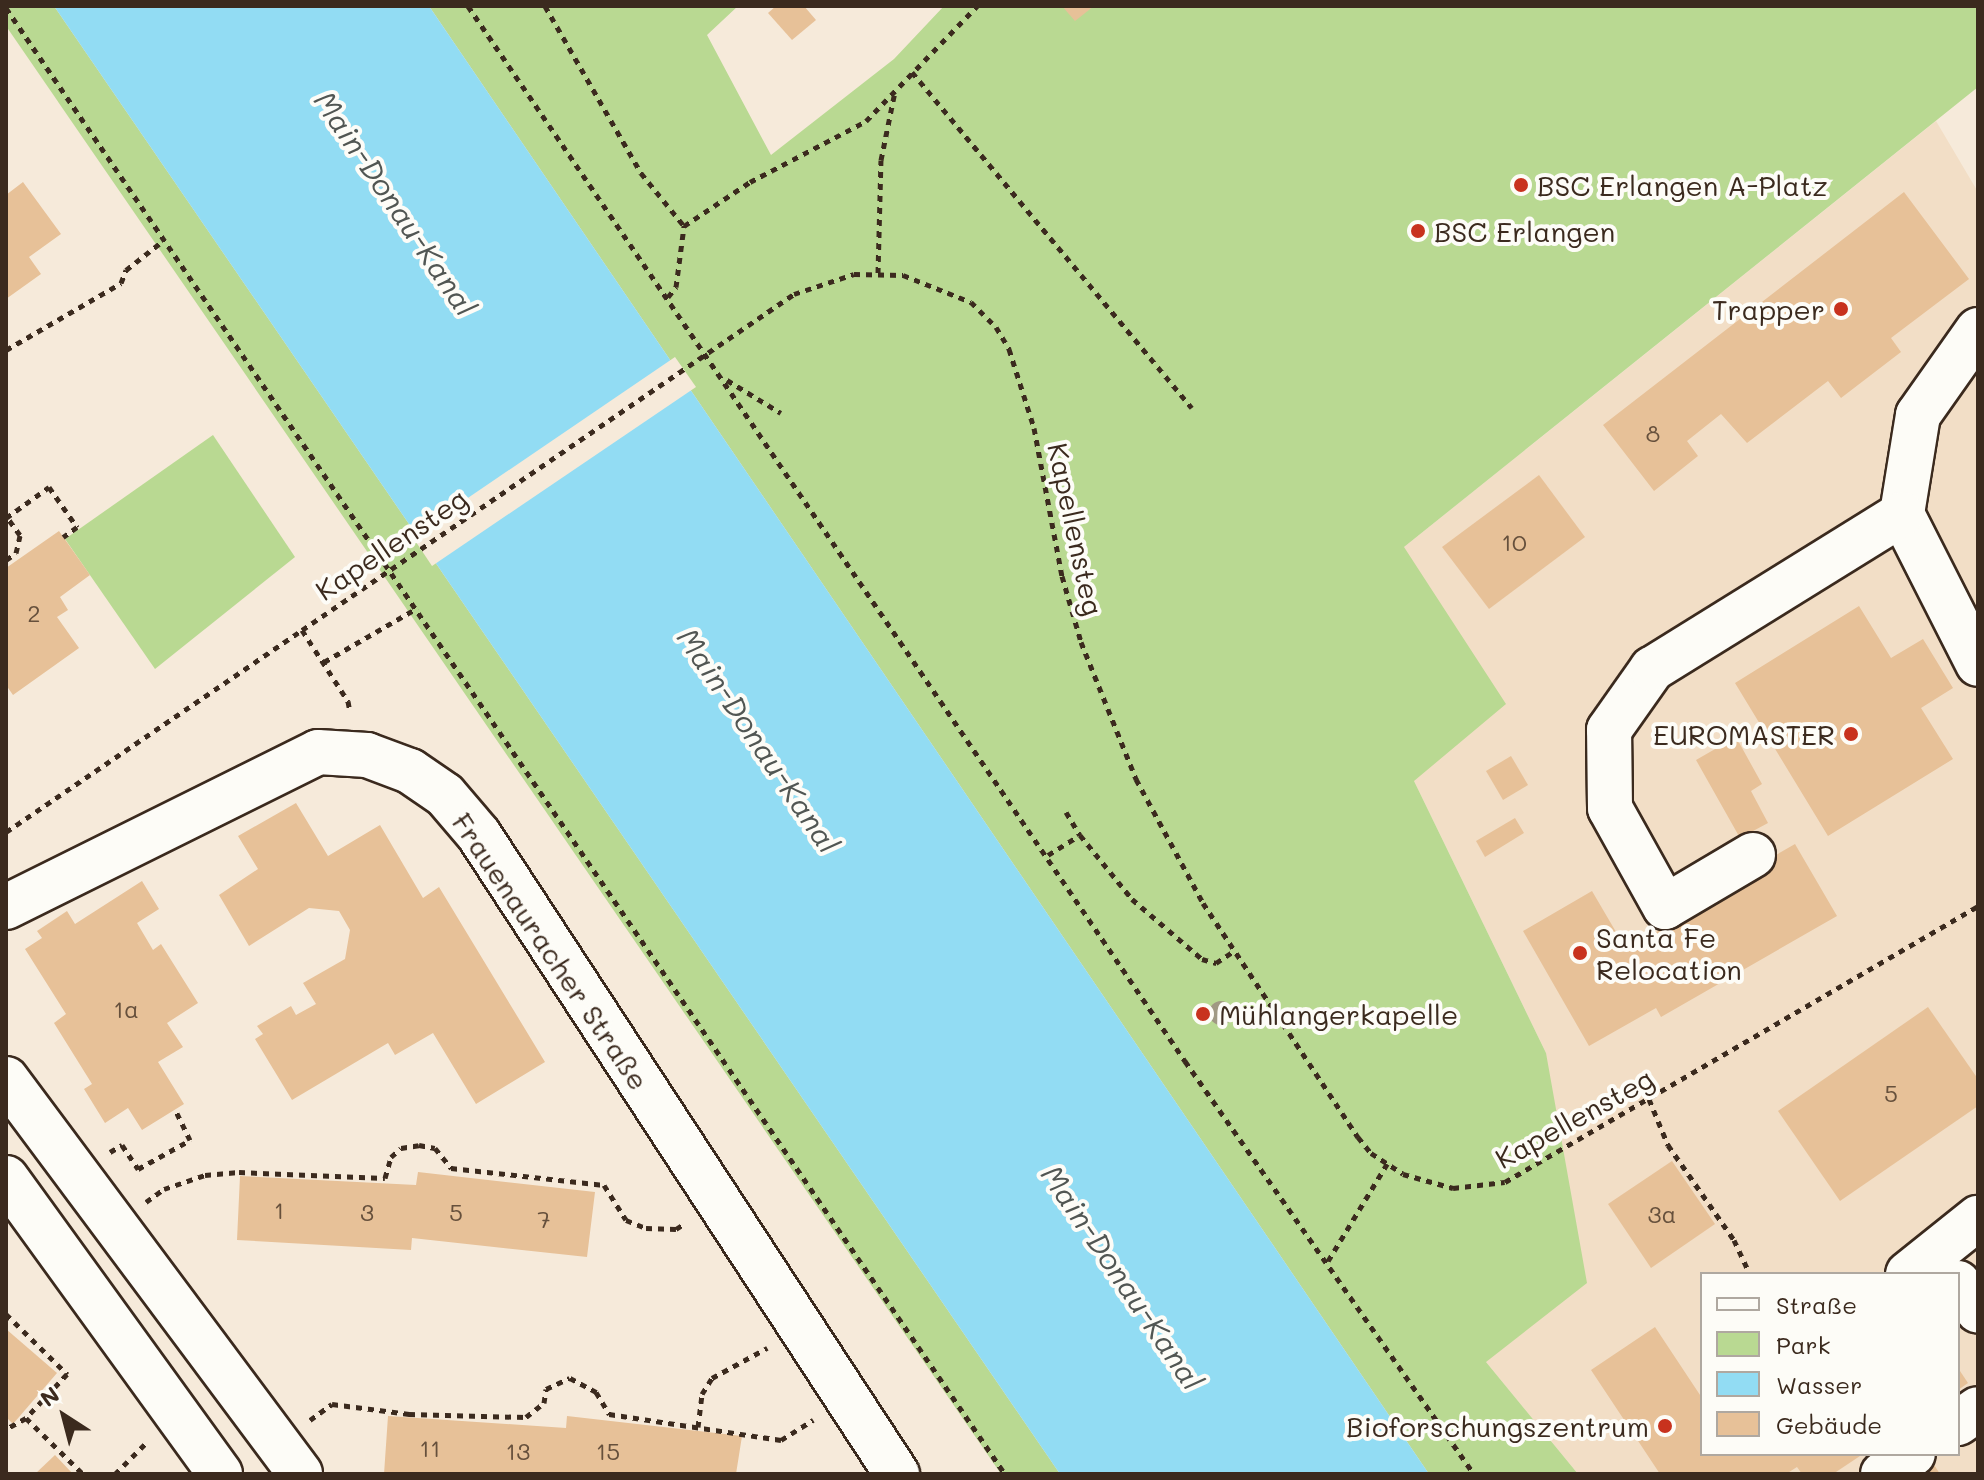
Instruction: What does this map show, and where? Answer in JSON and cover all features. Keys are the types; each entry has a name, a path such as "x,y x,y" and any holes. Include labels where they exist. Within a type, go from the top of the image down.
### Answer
{"street":[{"path":"1978,330 1918,415 1902,514 1978,664"},
{"path":"1753,855 1665,907 1610,808 1609,730 1652,669 1902,514"},
{"name":"Frauenauracher Straße","path":"6,907 318,752 367,755 410,771 445,795 479,835 897,1474"},
{"path":"6,1079 300,1474"},
{"path":"6,1178 220,1474"},
{"path":"1939,1271 1978,1218"},
{"path":"1960,1293 1978,1311"},
{"path":"1960,1422 1978,1409"},
{"path":"1883,1474 1910,1456"}],"path":[{"path":"468,6 1474,1474"},
{"path":"545,6 641,173 684,226 676,287 668,297"},
{"path":"684,226 750,182 840,137 895,90 977,6"},
{"path":"6,8 1005,1474"},
{"path":"912,72 1192,408"},
{"path":"878,273 881,160 895,90"},
{"path":"6,350 121,283 126,270 164,240"},
{"name":"Kapellensteg","path":"6,832 794,294 828,279 878,273 935,283 971,302 1009,349 1034,428 1062,576 1108,717 1156,820 1234,951 1358,1137 1387,1164 1434,1186 1484,1187 1527,1172 1978,906"},
{"path":"722,378 781,413"},
{"path":"6,560 16,553 20,535 6,517 49,487 77,527 63,537"},
{"path":"324,662 417,608"},
{"path":"302,630 332,675"},
{"path":"1066,812 1080,835 1132,899 1202,959 1216,963 1234,951"},
{"path":"1048,855 1080,835"},
{"path":"1649,1099 1668,1145 1734,1240 1749,1272"},
{"path":"76,1174 122,1145 138,1169 190,1140 175,1109"},
{"path":"145,1204 164,1189 205,1175 239,1172 385,1178 391,1157 401,1148 419,1145 435,1148 451,1168 604,1185 626,1220 646,1228 676,1229 719,1202"},
{"path":"1328,1261 1387,1164"},
{"path":"6,1314 43,1345 67,1374 26,1418 6,1429"},
{"path":"698,1427 702,1394 712,1378 801,1327"},
{"path":"305,1423 332,1404 409,1414 526,1417 544,1403 546,1389 570,1378 596,1392 609,1414 781,1440 799,1429"},
{"path":"26,1418 83,1474"}],"shaded area":[{"path":"1936,121 1978,192 1978,1474 1578,1474 1486,1362 1546,1053 1414,781 1404,547"}],"green space":[{"path":"6,6 54,6 1060,1474 1001,1474 6,26"},
{"path":"429,6 738,6 707,35 771,155 894,59 944,6 1978,6 1978,87 1404,547 1506,704 1414,781 1546,1053 1587,1283 1486,1362 1578,1474 1429,1474"},
{"path":"213,435 295,557 155,669 65,539"}],"water":[{"name":"Main-Donau-Kanal","path":"54,6 429,6 1429,1474 1060,1474"}],"pier":[{"path":"675,357 696,387 432,566 412,536"}],"building":[{"path":"776,6 804,6 816,20 792,40 768,13"},
{"path":"1062,6 1094,6 1075,21"},
{"path":"23,182 61,234 29,257 41,274 6,299 6,195"},
{"name":"Trapper","path":"1904,192 1969,279 1891,338 1901,352 1841,398 1828,381 1747,443 1721,414 1687,441 1698,456 1654,491 1603,425"},
{"path":"1539,475 1585,537 1489,609 1442,547"},
{"path":"59,531 90,575 60,597 68,610 57,617 79,648 13,695 6,685 6,568"},
{"name":"EUROMASTER","path":"1859,606 1891,658 1923,639 1953,688 1921,708 1953,759 1828,836 1735,683"},
{"path":"1736,737 1762,784 1751,791 1768,823 1740,838 1696,760"},
{"path":"1511,756 1528,785 1503,800 1486,771"},
{"path":"296,803 328,856 380,825 423,898 439,887 545,1062 476,1104 433,1033 395,1055 388,1043 292,1100 255,1039 263,1034 257,1026 291,1006 296,1015 316,1004 303,983 345,959 350,930 339,911 309,908 249,946 219,895 258,869 238,836"},
{"path":"1515,818 1524,833 1485,857 1476,841"},
{"path":"1795,844 1837,916 1661,1017 1656,1008 1589,1046 1523,931 1592,891 1626,949 1676,921 1672,915"},
{"path":"142,881 159,909 137,923 153,950 161,944 198,1003 167,1023 183,1047 158,1062 184,1104 142,1130 128,1108 105,1123 84,1089 92,1084 54,1023 66,1014 25,949 42,938 37,931 67,911 75,924"},
{"name":"Mühlangerkapelle","path":"1206,1007 1209,1018 1199,1021 1196,1010"},
{"path":"1928,1007 1978,1079 1978,1106 1840,1201 1778,1111"},
{"path":"1672,1161 1715,1224 1651,1268 1608,1204"},
{"path":"418,1172 595,1192 587,1257 412,1238 411,1250 237,1240 240,1176 416,1185"},
{"name":"Bioforschungszentrum","path":"1655,1327 1700,1395 1700,1456 1860,1456 1833,1474 1802,1474 1797,1467 1786,1474 1660,1474 1591,1370"},
{"path":"6,1329 57,1373 13,1424 6,1417"},
{"path":"1960,1371 1968,1383 1960,1389"},
{"path":"388,1416 566,1428 567,1416 742,1436 736,1474 384,1474"},
{"path":"55,1455 73,1474 35,1474"},
{"path":"1929,1457 1940,1474 1903,1474"}],"place":[{"name":"BSC Erlangen A-Platz","path":"1521,185"},
{"name":"BSC Erlangen","path":"1418,231"},
{"name":"Trapper","path":"1841,309"},
{"name":"EUROMASTER","path":"1851,734"},
{"name":"Santa Fe Relocation","path":"1580,953"},
{"name":"Mühlangerkapelle","path":"1203,1014"},
{"name":"Bioforschungszentrum","path":"1665,1426"}]}
